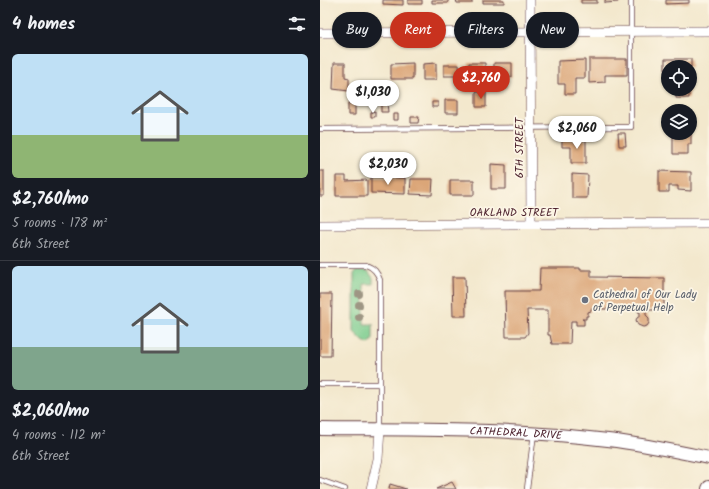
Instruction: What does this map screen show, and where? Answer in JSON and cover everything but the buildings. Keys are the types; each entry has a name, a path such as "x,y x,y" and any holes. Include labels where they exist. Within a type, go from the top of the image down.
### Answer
{"main road":[{"name":"CATHEDRAL DRIVE","path":"320,429 534,433 640,444 709,458"}],"street":[{"name":"6TH STREET","path":"530,0 530,12"},
{"path":"579,32 709,31"},
{"path":"320,33 526,32"},
{"name":"6TH STREET","path":"530,48 531,224"},
{"name":"OAKLAND STREET","path":"320,225 709,223"},
{"path":"371,489 378,459 380,430"}],"lane":[{"path":"320,129 631,127 631,0"},
{"path":"320,265 366,265 373,268 380,280 380,430"},
{"path":"320,384 380,384"},
{"path":"528,489 534,433"},
{"path":"320,480 345,489"}],"green space":[{"path":"356,271 368,271 373,278 373,284 364,284 364,324 373,324 373,339 369,344 363,341 354,332 354,274"}],"place":[{"name":"Cathedral of Our Lady of Perpetual Help","path":"585,300"}]}
